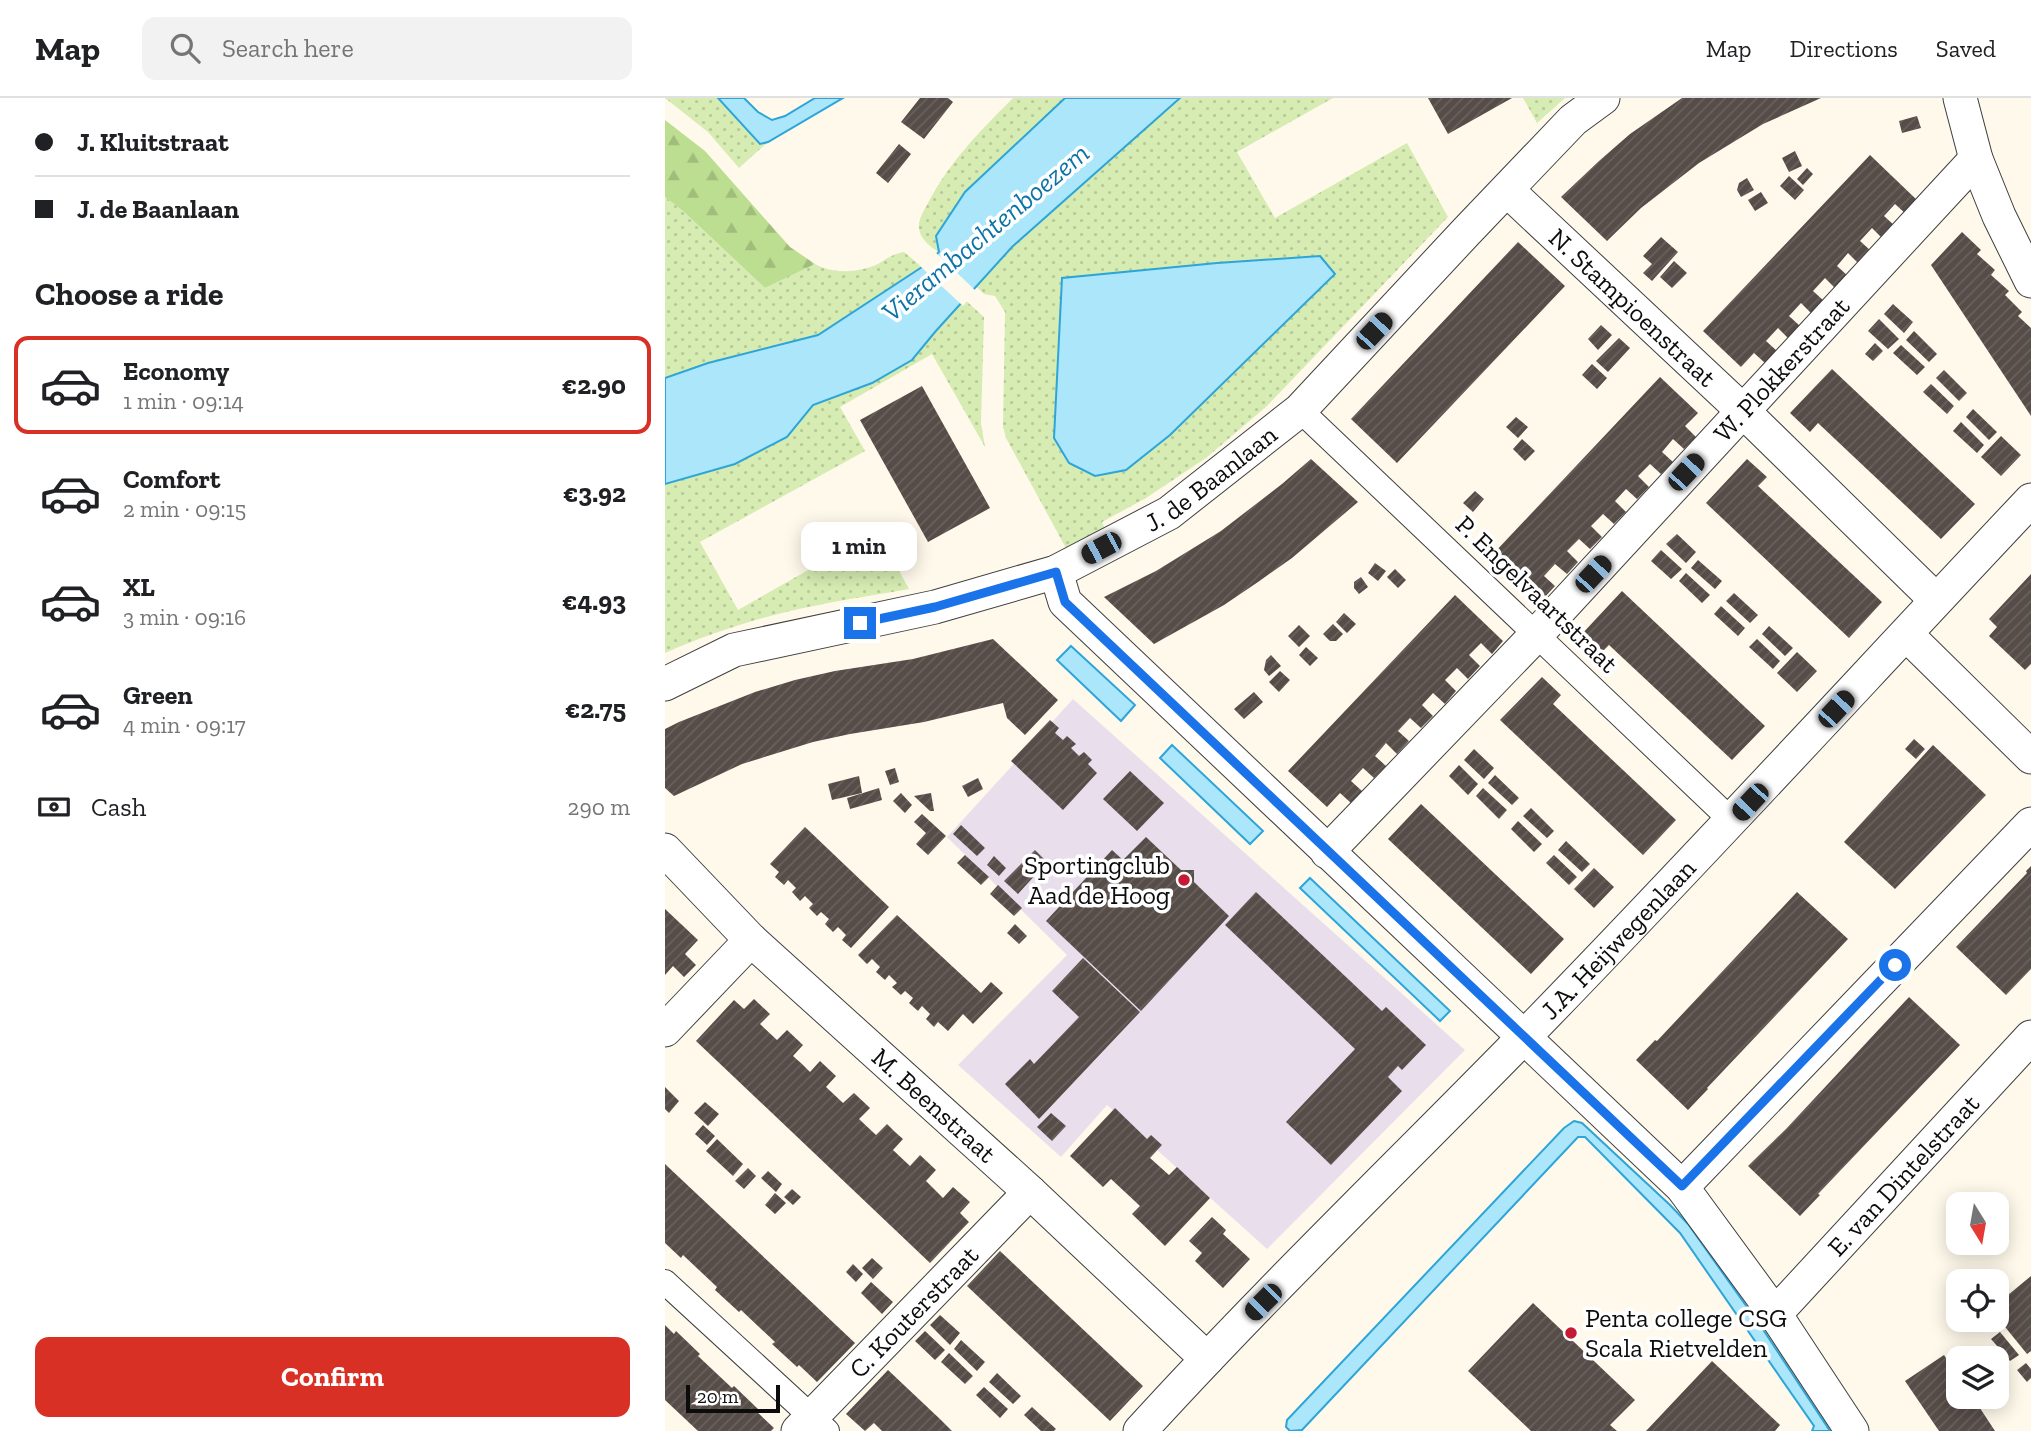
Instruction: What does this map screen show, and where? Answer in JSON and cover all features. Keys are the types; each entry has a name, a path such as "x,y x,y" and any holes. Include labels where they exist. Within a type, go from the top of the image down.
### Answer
{"street":[{"name":"J. de Baanlaan","path":"665,684 734,650 935,607 1056,572 1169,513 1300,410 1573,120 1603,98"},
{"path":"1960,98 1976,159 1999,216 2031,281"},
{"name":"W. Plokkerstraat","path":"1327,852 1536,635 1976,159"},
{"name":"N. Stampioenstraat","path":"1507,190 1743,411 1936,600"},
{"name":"P. Engelvaartstraat","path":"1300,410 1733,821"},
{"name":"J.A. Heijwegenlaan","path":"1140,1431 1207,1359 1525,1037 1733,821 2031,500"},
{"path":"1056,572 1065,602 1682,1186 1775,1314 1852,1431"},
{"path":"1906,634 2031,757"},
{"path":"1682,1186 2031,824"},
{"name":"M. Beenstraat","path":"665,850 751,940 1030,1192 1207,1359"},
{"path":"665,1030 751,940"},
{"name":"E. van Dintelstraat","path":"1775,1314 2031,1037"},
{"name":"C. Kouterstraat","path":"812,1426 1030,1192"},
{"path":"665,1282 812,1426"}],"shaded area":[{"path":"1073,699 1465,1050 1267,1249 1107,1105 1061,1157 958,1065 1067,955 947,837"}],"green space":[{"path":"665,98 718,98 760,143 768,142 739,168 708,132"},
{"path":"1013,98 1065,98 1047,115 939,252 921,236 919,225 922,215 956,160"},
{"path":"1180,98 1333,98 1237,152 1275,218 1407,143 1448,217 1267,406 1206,458 1146,498 1102,522 1106,532 1067,550 1006,438 1003,427 1005,312 995,296 984,294 976,286 1012,247","holes":["1320,256 1334,275 1170,435 1062,278"]},
{"path":"1523,98 1565,98 1537,123"},
{"path":"665,120 705,151 790,247 815,264 765,288 665,197"},
{"path":"665,197 765,288 815,264 838,271 854,271 871,267 904,252 922,267 818,335 708,363 665,378"},
{"path":"964,299 984,317 981,423 985,447 932,354 840,407 865,451 700,542 738,610 877,531 909,589 779,614 741,624 665,653 665,484 736,464 787,437 813,405 872,383 912,360"}],"water":[{"path":"718,98 744,98 758,112 772,120 785,116 815,98 843,98 768,142 760,144"},
{"name":"Vierambachtenboezem","path":"1065,98 1180,98 1012,247 912,360 872,383 813,405 787,437 735,464 665,484 665,378 708,363 818,335 922,267 939,252 936,236 965,192"},
{"path":"1320,256 1335,274 1170,435 1126,470 1095,476 1069,463 1054,438 1062,278"},
{"path":"1071,646 1135,705 1121,721 1057,660"},
{"path":"1172,745 1263,831 1250,844 1160,758"},
{"path":"1310,878 1450,1011 1440,1021 1300,888"},
{"path":"1574,1121 1582,1123 1688,1224 1764,1331 1830,1431 1812,1431 1814,1426 1680,1233 1585,1137 1578,1137 1302,1430 1290,1431 1286,1427 1287,1420 1564,1128"}],"pier":[{"path":"934,251 976,291 963,306 919,265"}],"building":[{"path":"920,98 948,98 953,102 924,139 901,122"},
{"path":"1428,98 1512,98 1448,134"},
{"path":"1682,98 1821,98 1763,124 1699,163 1641,208 1607,241 1561,197 1630,134"},
{"path":"1917,116 1921,128 1902,133 1899,121"},
{"path":"899,144 911,154 888,183 876,173"},
{"path":"1795,151 1802,166 1789,172 1782,158"},
{"path":"1870,155 1918,201 1906,214 1895,204 1884,216 1895,226 1883,239 1872,228 1860,241 1871,251 1859,264 1848,253 1837,266 1848,276 1836,289 1825,278 1813,291 1824,301 1812,314 1801,303 1789,316 1800,326 1789,339 1778,328 1766,341 1777,351 1765,363 1754,353 1741,367 1703,331"},
{"path":"1807,168 1813,174 1803,185 1797,179"},
{"path":"1789,176 1804,190 1795,200 1780,186"},
{"path":"1747,178 1754,190 1741,197 1737,190 1739,183"},
{"path":"1761,192 1768,203 1755,211 1748,200"},
{"path":"1962,232 1981,250 1977,254 1995,270 1991,275 2009,291 2005,295 2022,312 2018,316 2031,328 2031,416 1931,265"},
{"path":"1661,237 1678,252 1652,281 1643,273 1652,264 1643,256"},
{"path":"1518,242 1565,286 1397,463 1351,419"},
{"path":"1674,261 1687,273 1672,288 1660,277"},
{"path":"1893,304 1913,322 1904,333 1884,314"},
{"path":"1879,319 1899,339 1888,349 1868,331"},
{"path":"1601,325 1612,335 1598,350 1588,339"},
{"path":"1914,331 1937,354 1929,362 1906,340"},
{"path":"1619,338 1630,348 1608,372 1596,361"},
{"path":"1875,343 1883,351 1873,361 1865,354"},
{"path":"1901,345 1925,367 1917,375 1893,353"},
{"path":"1592,364 1607,378 1597,389 1582,375"},
{"path":"1832,369 1975,504 1941,539 1818,423 1810,432 1790,413"},
{"path":"1944,370 1967,393 1959,401 1936,378"},
{"path":"1660,377 1698,413 1685,426 1696,437 1684,449 1673,439 1662,452 1673,462 1661,474 1650,464 1638,476 1649,487 1637,499 1626,489 1615,501 1626,512 1614,524 1603,514 1591,526 1602,537 1590,549 1579,539 1567,551 1578,562 1567,574 1555,564 1544,576 1555,586 1543,599 1494,553"},
{"path":"1931,384 1954,406 1947,414 1923,392"},
{"path":"922,386 990,508 928,542 860,420"},
{"path":"1973,409 1997,432 1989,440 1966,417"},
{"path":"1516,417 1528,427 1518,438 1506,427"},
{"path":"1961,422 1984,445 1977,453 1953,431"},
{"path":"2001,436 2021,455 2001,476 1981,457"},
{"path":"1522,439 1535,451 1525,461 1513,449"},
{"path":"1311,459 1358,502 1292,558 1224,605 1154,644 1104,597 1156,571 1221,531"},
{"path":"1747,459 1767,477 1758,486 1882,602 1849,638 1706,503"},
{"path":"1475,491 1484,499 1473,512 1463,503"},
{"path":"1677,534 1696,552 1686,563 1666,544"},
{"path":"1661,550 1682,569 1671,579 1651,561"},
{"path":"1698,560 1722,581 1715,589 1691,568"},
{"path":"1375,563 1386,571 1378,581 1368,573"},
{"path":"1395,569 1406,580 1398,588 1387,577"},
{"path":"1686,573 1710,595 1702,603 1679,581"},
{"path":"2031,574 2031,664 2025,670 1989,636 1997,627 1989,619"},
{"path":"1361,577 1368,587 1359,594 1354,588 1354,582"},
{"path":"1622,591 1765,726 1732,760 1609,645 1600,654 1581,635"},
{"path":"1734,593 1758,615 1750,623 1726,601"},
{"path":"1455,595 1503,641 1492,654 1481,643 1469,655 1480,666 1468,679 1457,668 1445,680 1456,691 1445,704 1433,693 1422,705 1433,716 1421,728 1410,718 1398,731 1409,741 1397,754 1386,743 1375,756 1386,766 1374,778 1363,768 1351,781 1362,791 1351,803 1340,793 1327,807 1288,771"},
{"path":"1721,606 1745,628 1738,636 1714,614"},
{"path":"1344,613 1356,624 1347,633 1336,622"},
{"path":"1333,624 1343,634 1336,641 1330,641 1323,634"},
{"path":"1299,625 1310,636 1299,647 1288,636"},
{"path":"1769,626 1793,648 1785,656 1762,634"},
{"path":"993,639 1058,700 1025,735 1007,718 1003,703 924,722 813,742 742,764 674,796 665,788 665,729 679,722 755,692 795,680 913,659"},
{"path":"1757,639 1780,661 1773,669 1749,647"},
{"path":"1306,647 1318,658 1310,666 1299,655"},
{"path":"1797,652 1817,671 1797,692 1777,673"},
{"path":"1271,655 1281,666 1269,676 1264,670 1266,660"},
{"path":"1280,671 1290,680 1279,692 1269,682"},
{"path":"1542,677 1561,695 1553,704 1676,820 1643,855 1500,720"},
{"path":"1254,692 1263,702 1244,719 1234,709"},
{"path":"1050,720 1059,728 1055,733 1063,740 1067,736 1076,744 1071,748 1079,756 1084,752 1092,760 1088,764 1097,773 1063,810 1011,761"},
{"path":"1914,739 1925,749 1916,759 1905,749"},
{"path":"1933,745 1986,795 1895,889 1844,842"},
{"path":"1474,749 1494,768 1484,779 1464,760"},
{"path":"1459,765 1478,784 1468,795 1449,776"},
{"path":"895,768 899,782 890,785 885,771"},
{"path":"1130,771 1164,803 1137,831 1103,799"},
{"path":"1495,775 1519,798 1512,805 1488,783"},
{"path":"859,776 862,793 832,800 828,784"},
{"path":"978,778 983,789 968,797 962,786"},
{"path":"879,788 882,800 850,809 847,798"},
{"path":"1483,788 1507,810 1499,819 1476,796"},
{"path":"901,793 912,805 905,813 893,801"},
{"path":"931,793 934,811 930,811 914,796"},
{"path":"1421,804 1564,939 1531,974 1388,839"},
{"path":"1531,808 1554,831 1547,838 1523,816"},
{"path":"922,814 946,836 928,855 916,844 926,833 914,822"},
{"path":"1518,821 1542,844 1534,852 1511,829"},
{"path":"961,825 985,848 977,856 953,834"},
{"path":"805,827 889,907 851,948 842,940 846,935 838,927 833,932 825,924 829,919 821,912 817,916 809,908 813,904 805,896 800,901 792,892 796,888 788,880 784,885 775,877 779,872 770,864"},
{"path":"1146,837 1181,870 1194,870 1194,882 1229,916 1141,1011 1046,921 1112,850 1123,860"},
{"path":"1566,841 1590,864 1582,872 1558,850"},
{"path":"1035,850 1047,862 1018,894 1004,881"},
{"path":"965,855 989,877 981,885 957,863"},
{"path":"1554,855 1577,877 1569,885 1546,863"},
{"path":"994,856 1006,868 999,876 987,865"},
{"path":"2031,866 2031,969 2006,995 1956,947"},
{"path":"1594,868 1614,887 1594,908 1574,889"},
{"path":"998,885 1022,908 1014,916 990,894"},
{"path":"1256,892 1382,1011 1386,1007 1426,1045 1402,1070 1398,1066 1388,1077 1402,1091 1331,1165 1286,1122 1355,1049 1225,925"},
{"path":"1797,892 1848,939 1688,1110 1636,1060"},
{"path":"665,909 698,940 685,954 696,965 684,977 673,966 665,975"},
{"path":"897,915 981,993 991,982 1003,993 973,1024 963,1014 948,1031 938,1022 934,1027 926,1019 930,1014 922,1006 918,1011 909,1003 913,998 905,991 901,995 892,987 897,983 889,975 885,980 876,972 880,967 872,959 867,964 858,955"},
{"path":"1015,924 1027,936 1019,944 1007,933"},
{"path":"1083,958 1140,1012 1039,1119 1005,1084 1030,1059 1034,1064 1079,1017 1052,991"},
{"path":"1909,997 1960,1045 1800,1216 1748,1166"},
{"path":"754,999 770,1014 760,1024 777,1040 787,1030 803,1045 793,1056 810,1072 820,1061 836,1076 826,1087 843,1103 854,1093 870,1108 859,1119 876,1135 887,1124 903,1139 893,1150 910,1166 920,1155 936,1170 926,1181 943,1198 953,1187 970,1202 960,1213 969,1222 930,1263 696,1041 734,1000 744,1009"},
{"path":"665,1087 679,1101 669,1113 665,1109"},
{"path":"705,1102 719,1114 708,1126 694,1113"},
{"path":"1115,1108 1147,1139 1151,1135 1162,1145 1150,1158 1169,1175 1177,1167 1210,1198 1165,1246 1132,1214 1140,1206 1111,1179 1103,1187 1070,1156"},
{"path":"1051,1113 1066,1126 1052,1141 1037,1127"},
{"path":"703,1125 715,1136 707,1145 695,1134"},
{"path":"717,1139 743,1164 733,1176 706,1151"},
{"path":"665,1164 855,1343 817,1382 772,1344 775,1342 741,1310 739,1312 715,1290 717,1287 683,1255 681,1258 665,1243"},
{"path":"748,1168 756,1176 744,1189 735,1181"},
{"path":"768,1171 782,1184 776,1192 761,1178"},
{"path":"792,1189 801,1197 793,1205 784,1197"},
{"path":"775,1193 786,1203 775,1214 765,1205"},
{"path":"1212,1217 1226,1230 1223,1234 1250,1259 1223,1288 1195,1261 1202,1253 1189,1241"},
{"path":"1000,1251 1143,1386 1110,1421 967,1286"},
{"path":"872,1258 883,1268 873,1279 862,1268"},
{"path":"853,1264 863,1274 856,1282 846,1272"},
{"path":"2031,1276 2031,1351 2027,1354 2009,1332 2009,1294"},
{"path":"871,1282 893,1302 882,1314 861,1293"},
{"path":"1533,1303 1635,1400 1610,1425 1617,1431 1531,1431 1468,1371"},
{"path":"940,1315 960,1333 950,1345 930,1325"},
{"path":"665,1325 674,1334 676,1331 700,1354 698,1356 732,1388 734,1386 774,1428 771,1431 698,1431 665,1400"},
{"path":"925,1331 945,1350 935,1360 915,1341"},
{"path":"2000,1332 2019,1355 2010,1361 2009,1346 1997,1346 1991,1339"},
{"path":"961,1340 985,1362 977,1371 954,1349"},
{"path":"949,1353 973,1376 965,1384 941,1362"},
{"path":"1944,1355 1946,1409 1981,1409 1995,1431 1939,1431 1905,1381"},
{"path":"1712,1361 1780,1425 1775,1431 1646,1431"},
{"path":"2026,1363 2031,1369 2031,1378 2027,1382 2017,1370"},
{"path":"888,1370 952,1431 882,1431 874,1423 865,1431 846,1414"},
{"path":"997,1373 1021,1396 1013,1404 989,1382"},
{"path":"984,1387 1008,1409 1000,1418 976,1395"},
{"path":"1032,1407 1056,1429 1054,1431 1041,1431 1024,1415"}],"place":[{"name":"Sportingclub Aad de Hoog","path":"1184,880"},
{"name":"Penta college CSG Scala Rietvelden","path":"1571,1333"}],"route":[{"path":"860,623 935,607 1056,572 1065,602 1682,1186 1895,965"}]}
